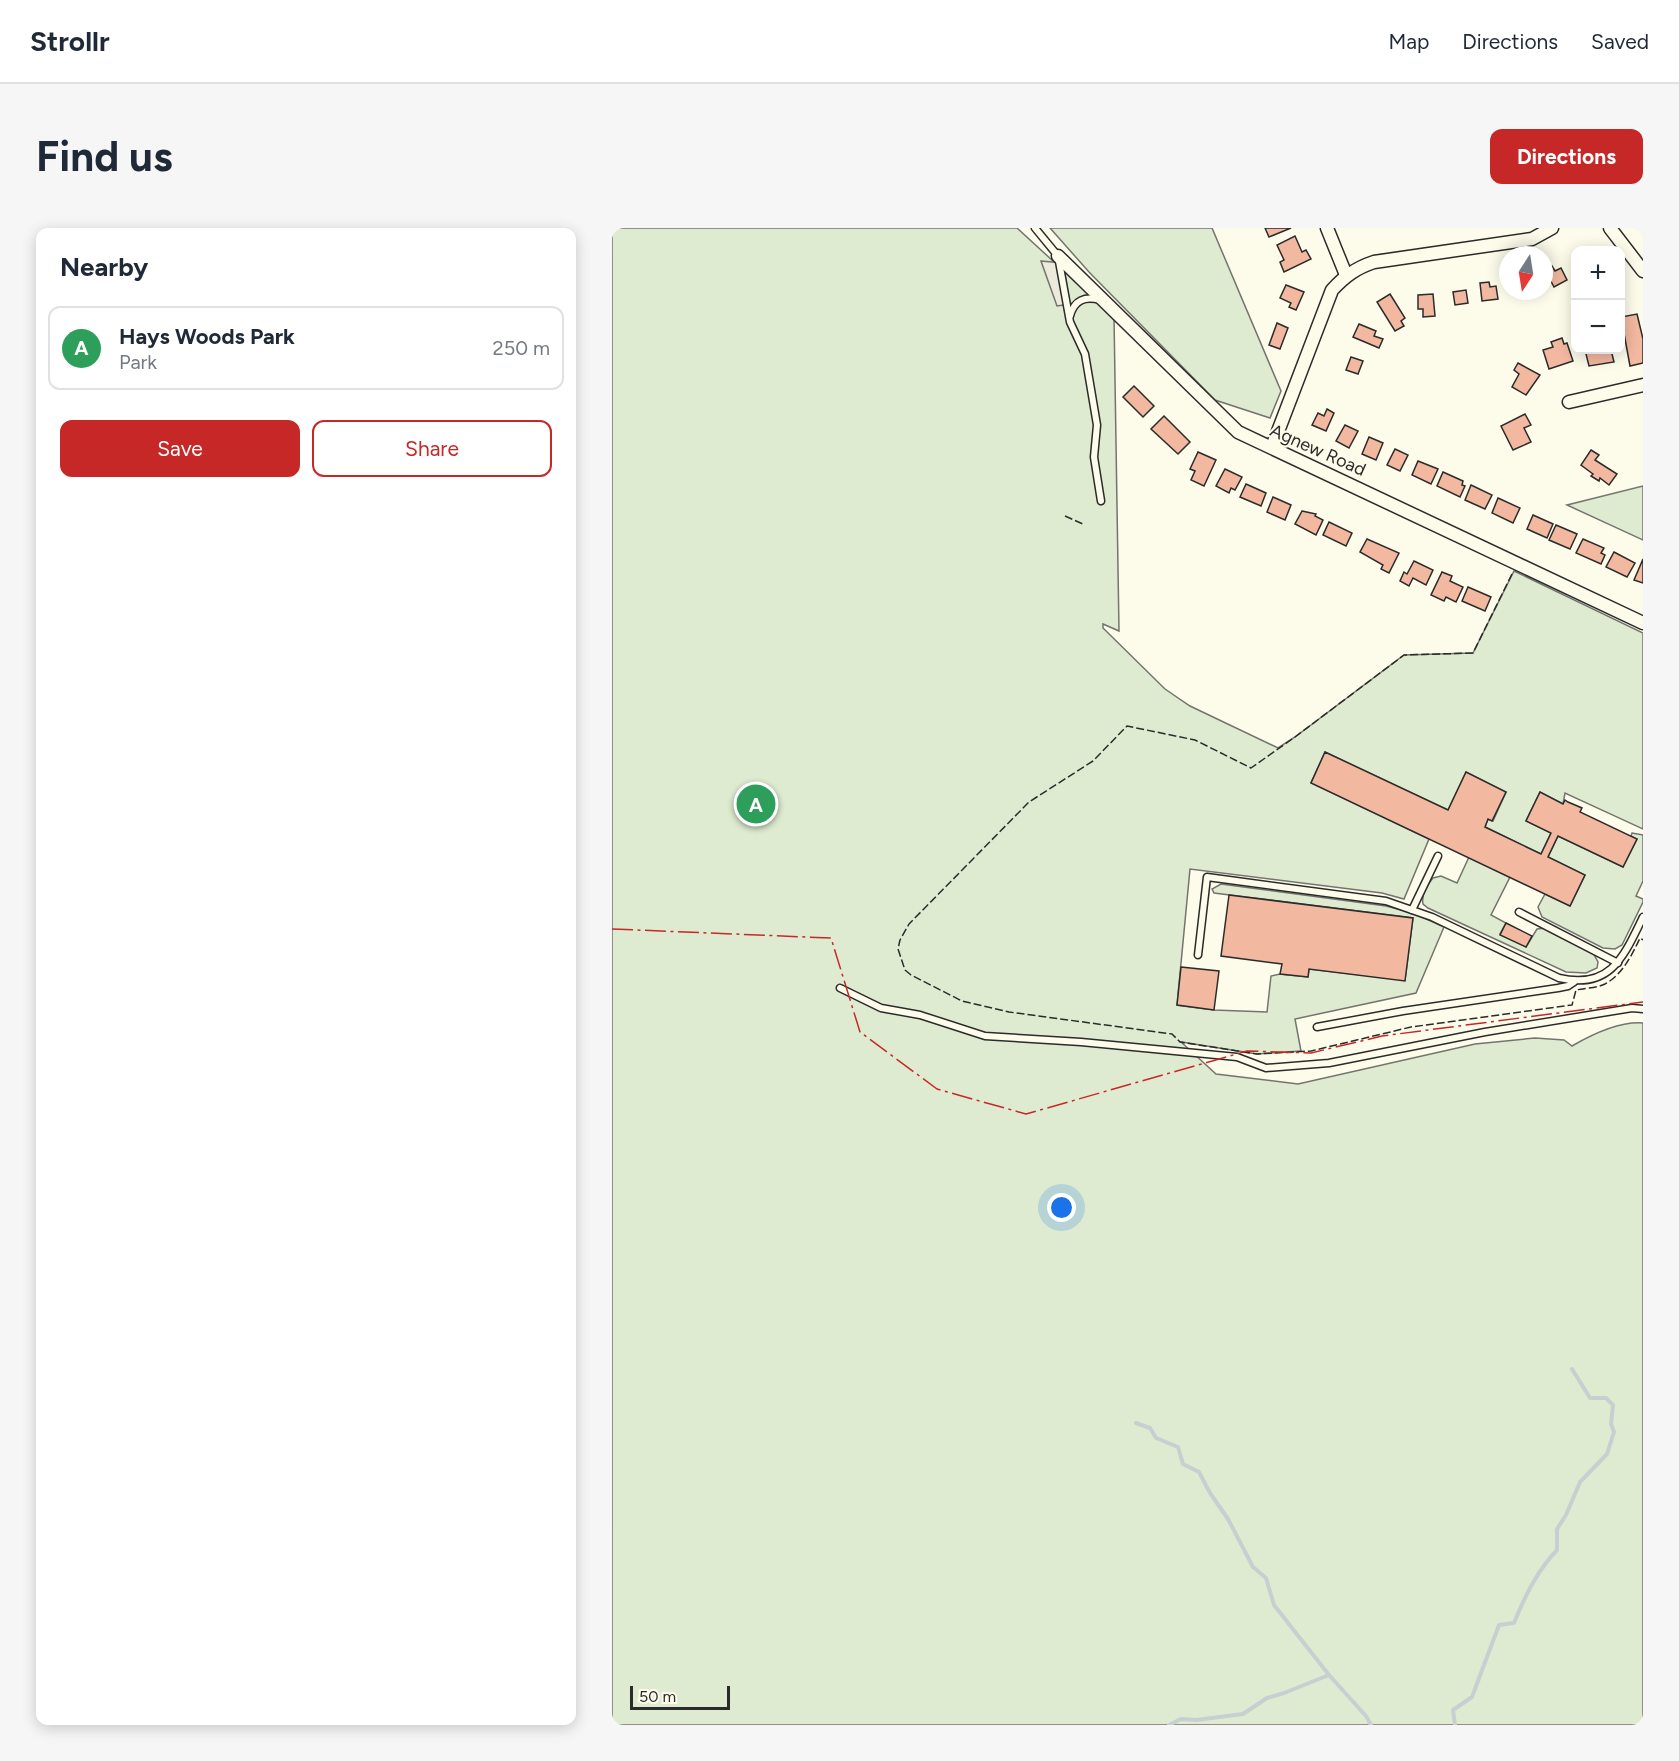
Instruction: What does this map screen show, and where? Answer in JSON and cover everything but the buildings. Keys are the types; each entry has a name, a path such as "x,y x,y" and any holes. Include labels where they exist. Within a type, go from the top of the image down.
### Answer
{"street":[{"path":"1327,228 1346,275"},
{"path":"1272,447 1332,290 1346,275 1361,266 1374,262 1532,239 1552,228"},
{"path":"1610,228 1643,271"},
{"name":"Agnew Road","path":"1058,256 1238,432 1643,623"},
{"path":"1569,402 1643,385"}],"lane":[{"name":"Agnew Road","path":"1035,228 1058,256"},
{"path":"1058,256 1070,322 1085,354 1097,425 1094,457 1101,501"},
{"path":"1070,322 1072,308 1078,301 1086,297 1106,302"},
{"path":"1412,910 1438,856"},
{"path":"1198,955 1207,878 1386,901 1432,917 1559,978 1574,982 1589,980 1605,974 1618,963 1643,916"},
{"path":"1519,912 1618,963"},
{"path":"1317,1027 1402,1011 1558,988 1574,982"},
{"path":"840,988 881,1008 920,1015 985,1036 1081,1042 1237,1057 1266,1068 1329,1064 1485,1032 1632,1008 1643,1009"}],"green space":[{"path":"612,228 1017,228 1114,317 1119,631 1103,624 1103,628 1165,689 1190,706 1278,748 1404,655 1473,653 1514,571 1643,633 1643,829 1565,793 1563,804 1540,792 1526,821 1551,833 1541,854 1485,827 1488,819 1493,821 1506,792 1466,772 1448,810 1325,752 1311,783 1429,839 1404,899 1382,893 1190,869 1177,1005 1214,1010 1267,1012 1271,976 1280,974 1308,977 1309,969 1405,980 1413,918 1214,893 1212,889 1221,884 1386,906 1413,913 1444,927 1416,993 1295,1019 1301,1051 1257,1054 1181,1042 1216,1074 1298,1084 1475,1044 1535,1038 1564,1040 1572,1046 1615,1026 1643,1023 1643,1725 612,1725"},
{"path":"1050,228 1212,228 1281,391 1270,418 1215,400 1089,272"},
{"path":"1643,486 1643,540 1567,505"},
{"path":"1632,833 1643,835 1643,881 1636,896 1643,899 1643,902 1622,945 1615,949 1603,948 1542,917 1538,907 1545,894 1570,906 1585,875 1548,857 1558,836 1623,867 1637,839 1631,836"},
{"path":"1469,857 1510,877 1491,915 1506,923 1500,934 1526,947 1537,929 1546,928 1593,953 1598,962 1597,968 1586,973 1566,972 1423,904 1424,893 1433,878 1441,876 1457,883"}],"shaded area":[{"path":"1041,261 1063,263 1070,304 1057,306"}],"waterway":[{"path":"1455,1725 1453,1710 1472,1697 1499,1625 1514,1623 1532,1584 1543,1566 1557,1550 1557,1529 1566,1515 1580,1482 1607,1454 1614,1432 1611,1424 1613,1405 1606,1398 1590,1398 1572,1369"},
{"path":"1136,1423 1150,1428 1156,1438 1178,1447 1183,1464 1199,1472 1228,1519 1253,1567 1266,1578 1274,1605 1371,1725"},
{"path":"1169,1725 1181,1719 1196,1720 1243,1714 1267,1698 1329,1675"}],"fence":[{"path":"1065,516 1085,525"},
{"path":"1512,574 1473,653 1404,655 1251,768 1195,740 1127,726 1093,761 1029,802 909,924 898,949 905,970 962,1001 1009,1012 1172,1034 1180,1042 1257,1054 1311,1051 1411,1027 1572,1005 1576,990 1598,986 1611,980 1626,964 1640,938 1643,940"}],"power":[{"path":"612,929 831,938 860,1032 937,1089 1026,1114 1247,1051 1311,1053 1382,1036 1643,1002"}],"place":[{"name":"Hays Woods Park","path":"756,804"}]}
